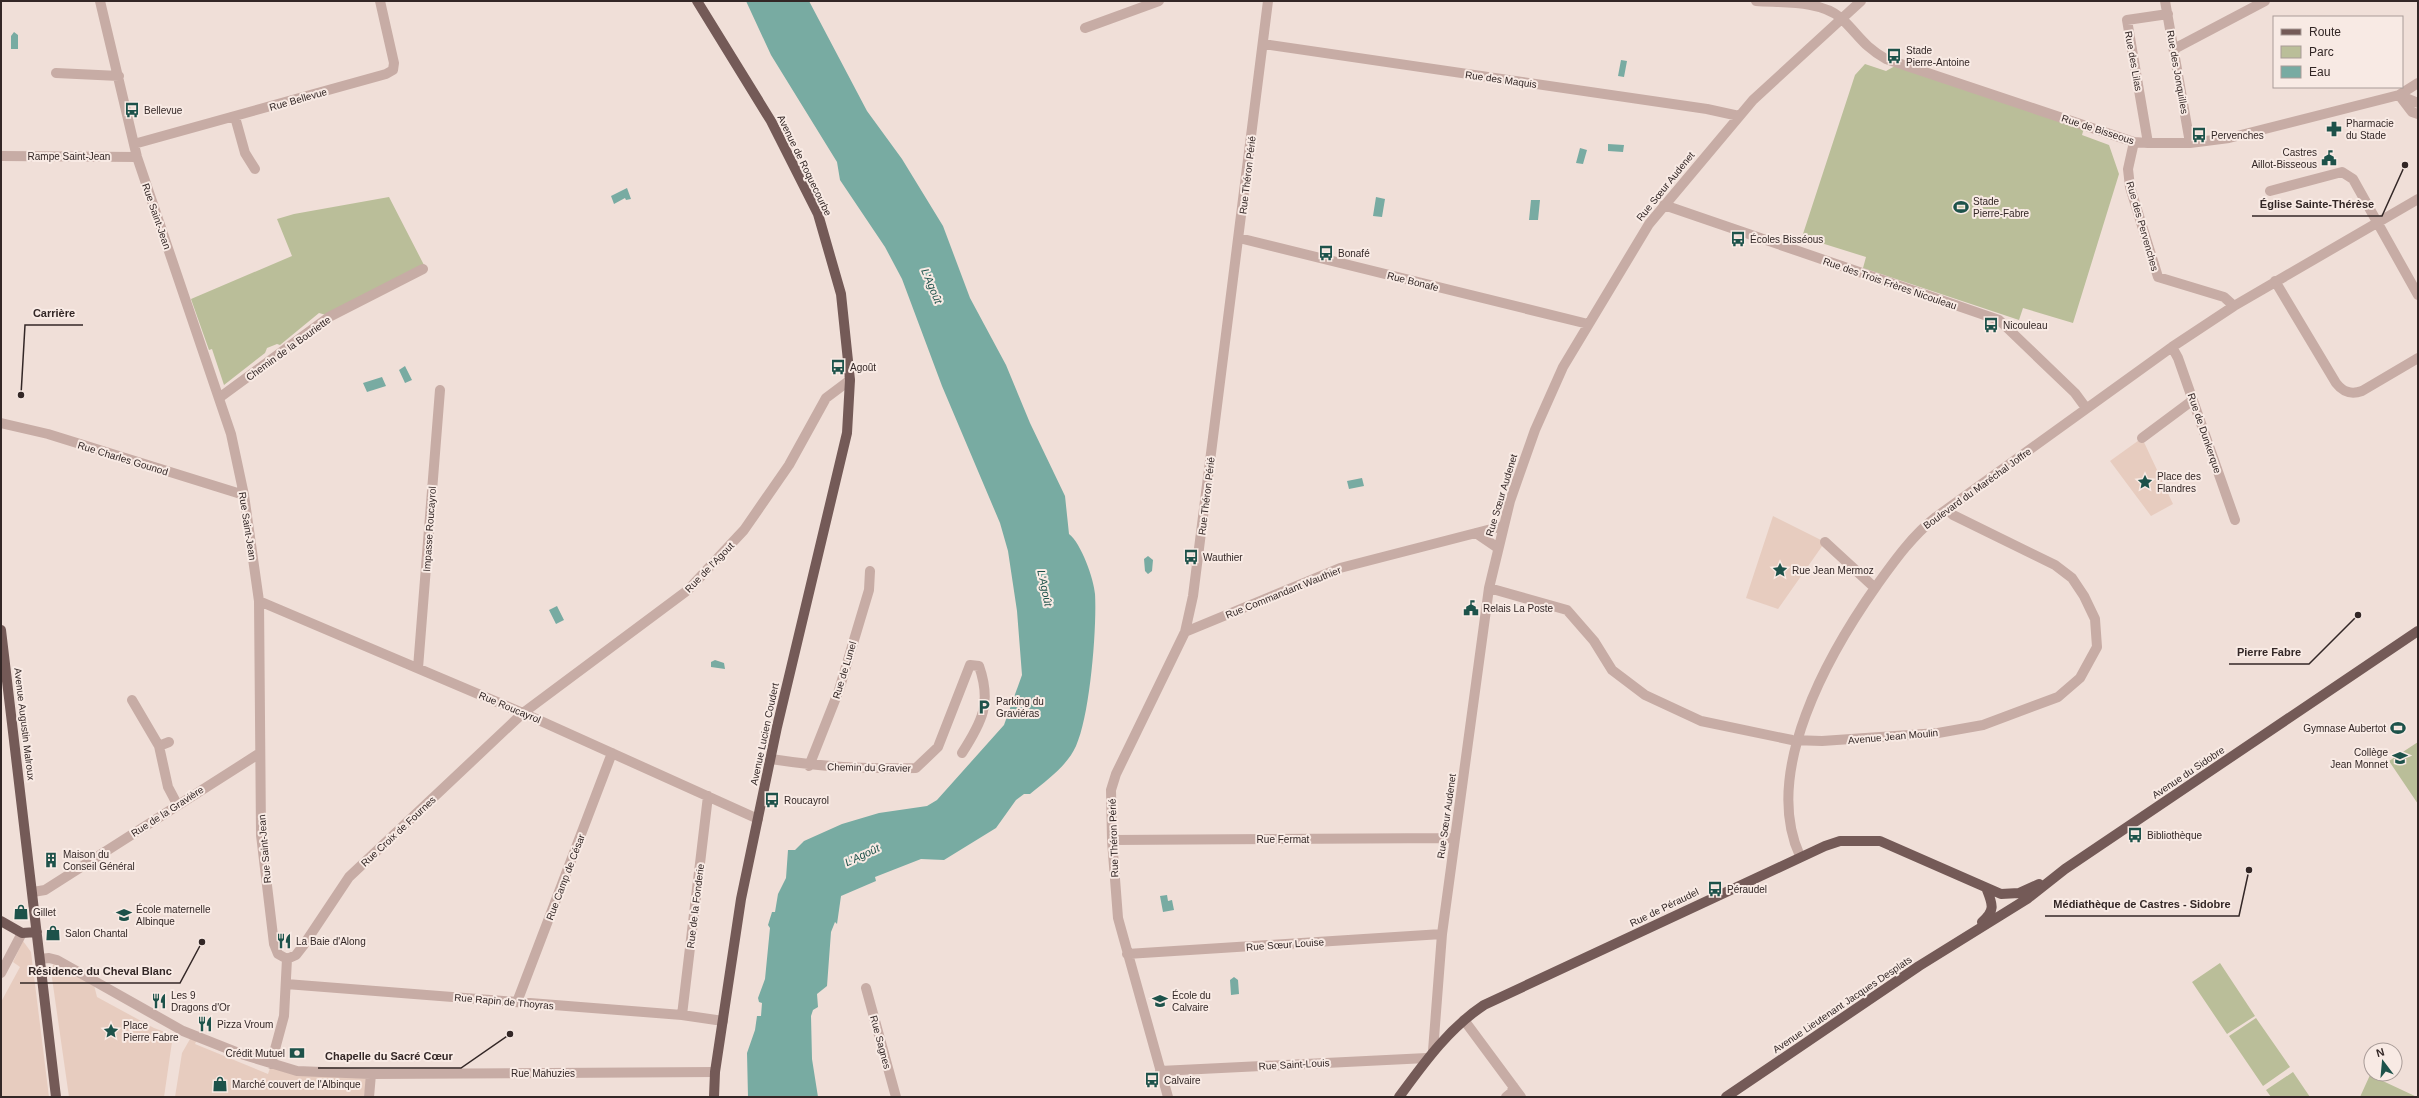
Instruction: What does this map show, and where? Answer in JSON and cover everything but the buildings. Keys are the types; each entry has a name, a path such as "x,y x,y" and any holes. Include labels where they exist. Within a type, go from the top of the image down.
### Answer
{"main road":[{"name":"Avenue de Roquecourbe","path":"697,1 771,121 818,214 841,294 850,380"},
{"name":"Avenue Lucien Coudert","path":"714,1097 715,1072 741,900 771,759 847,433 850,380"},
{"name":"Avenue Augustin Malroux","path":"1,630 56,1084"},
{"name":"Avenue du Sidobre","path":"1972,932 2026,900 2065,869 2418,631"},
{"name":"Rue de Péraudel","path":"1430,1054 1464,1020 1495,1000 1800,856 1840,841 1880,841 1987,890 2001,894 2019,893 2065,869"},
{"path":"1972,932 1991,914 1993,906 1987,890"},
{"path":"1,921 22,933 37,932"},
{"name":"Avenue Lieutenant Jacques Desplats","path":"1726,1097 1972,932"},
{"path":"1399,1097 1430,1054"},
{"path":"56,1084 56,1097"},
{"path":"56,1084 60,1097"}],"street":[{"name":"Rue Saint-Jean","path":"100,1 137,157 231,434 244,495 259,600 262,835 274,944 278,954 287,959"},
{"name":"Rue Bellevue","path":"134,144 386,74 393,70 394,63 380,1"},
{"path":"1085,28 1159,1"},
{"name":"Rue Théron Périé","path":"1166,1095 1118,918 1112,840 1111,790 1116,774 1185,632 1193,596 1264,44 1268,1"},
{"name":"Rue de Bisseous","path":"1756,1 1817,6 1830,10 1841,18 1868,49 1886,59 2134,142 2190,144 2229,138 2399,95 2418,83"},
{"name":"Rue Sœur Audenet","path":"1430,1054 1442,934 1489,588 1503,526 1523,460 1535,430 1563,368 1649,224 1739,116 1841,18 1861,1"},
{"name":"Rue des Jonquilles","path":"2165,1 2190,144"},
{"path":"2174,49 2264,1"},
{"name":"Rue des Lilas","path":"2148,143 2127,20 2168,14"},
{"name":"Rue des Maquis","path":"1264,44 1707,109 1739,116"},
{"path":"56,73 119,76"},
{"path":"2399,95 2418,103"},
{"path":"2399,95 2412,112 2418,114"},
{"path":"235,117 245,153 255,168"},
{"name":"Rue des Pervenches","path":"2134,142 2128,169 2130,186 2158,277 2224,297 2234,306"},
{"name":"Rampe Saint-Jean","path":"1,156 137,157"},
{"path":"2270,191 2342,172 2353,179 2418,296"},
{"name":"Boulevard du Maréchal Joffre","path":"1800,856 1792,830 1789,793 1799,739 1812,700 1845,631 1911,539 1947,509 2172,347 2275,281 2418,199"},
{"name":"Rue des Trois Frères Nicouleau","path":"1664,205 1999,320 2075,393 2086,408"},
{"name":"Rue Bonafe","path":"1239,238 1588,324"},
{"name":"Chemin de la Bouriette","path":"219,398 328,317 423,269"},
{"path":"2275,281 2336,383 2344,390 2352,393 2362,391 2418,358"},
{"name":"Rue de Dunkerque","path":"2172,347 2178,358 2235,520"},
{"name":"Rue de l'Agout","path":"523,713 688,590 744,530 789,465 826,398 850,380"},
{"name":"Impasse Roucayrol","path":"418,668 440,390"},
{"path":"2142,438 2193,400"},
{"name":"Rue Charles Gounod","path":"1,423 48,434 244,495"},
{"name":"Avenue Jean Moulin","path":"1489,588 1567,610 1594,641 1612,670 1645,694 1701,722 1799,739 1822,741 1938,733 1983,725 2058,697 2080,678 2097,647 2095,619 2084,596 2072,578 2055,565 1953,516 1947,509"},
{"name":"Rue Commandant Wauthier","path":"1185,632 1340,568 1503,526"},
{"path":"1476,533 1498,548"},
{"path":"1825,542 1875,588"},
{"name":"Rue de Lunel","path":"809,766 839,690 869,590 870,571"},
{"name":"Rue Roucayrol","path":"259,600 523,713 758,819"},
{"name":"Chemin du Gravier","path":"771,759 809,766 853,769 916,768 938,747 970,665 979,666 984,682 982,722 962,753"},
{"path":"132,700 159,746 168,787 177,804"},
{"name":"Rue Croix de Fournes","path":"287,959 296,955 342,887 357,869 523,713"},
{"path":"159,746 169,742"},
{"name":"Rue de la Gravière","path":"33,892 45,890 177,804 260,753"},
{"name":"Rue Camp de César","path":"517,1002 612,753"},
{"name":"Rue de la Fonderie","path":"682,1015 708,796"},
{"name":"Rue Fermat","path":"1112,840 1455,838"},
{"path":"1,973 22,933"},
{"name":"Rue Sœur Louise","path":"1127,954 1442,934"},
{"path":"40,959 49,958 57,960 183,1031 282,1068 297,1072 371,1074 369,1097"},
{"path":"271,1064 284,1016 287,959"},
{"name":"Rue Rapin de Thoyras","path":"286,984 682,1015 723,1021"},
{"name":"Rue Sagnes","path":"866,988 896,1097"},
{"path":"1464,1020 1521,1097"},
{"name":"Rue Saint-Louis","path":"1160,1071 1430,1054"},
{"name":"Rue Mahuzies","path":"371,1074 715,1072"},
{"path":"1506,1097 1512,1092 1513,1086"}],"green space":[{"name":"Stade Pierre-Fabre","path":"1865,64 1886,71 1895,66 2084,128 2082,135 2109,145 2119,174 2073,323 2023,308 2019,320 1863,268 1866,257 1802,237 1855,75"},
{"path":"389,197 424,265 326,315 319,313 280,345 277,344 267,348 265,353 224,385 212,349 209,350 191,299 292,256 277,219 294,214"},
{"path":"2418,742 2418,804 2389,761"},
{"path":"2220,963 2255,1016 2227,1034 2192,982"},
{"path":"2256,1018 2290,1067 2263,1086 2229,1036"},
{"path":"2293,1072 2310,1097 2271,1097 2266,1090"},
{"path":"2367,1082 2385,1082 2417,1097 2360,1097"}],"shaded area":[{"name":"Place des Flandres","path":"2142,438 2173,504 2151,516 2110,461"},
{"name":"Rue Jean Mermoz","path":"1773,516 1825,542 1778,609 1746,598"},
{"path":"23,941 31,952 49,1097 1,1097 1,1002 20,967 13,962"},
{"name":"Place Pierre Fabre","path":"54,963 94,985 97,997 154,1028 173,1035 164,1097 69,1097 51,971"},
{"name":"Place Pierre Fabre","path":"190,1039 197,1039 195,1044 268,1074 270,1068 367,1078 364,1097 175,1097 182,1053"}],"water":[{"name":"L'Agoût","path":"746,1 809,1 867,111 902,159 943,226 970,298 1006,365 1030,423 1065,496 1069,534 1078,545 1086,562 1095,594 1094,649 1089,694 1081,732 1076,746 1062,766 1030,794 1024,794 1016,800 996,828 944,860 921,859 875,877 876,881 841,896 837,924 835,922 831,932 827,986 817,994 818,1007 813,1010 811,1016 812,1059 818,1097 748,1097 747,1053 755,1030 757,1016 761,1016 762,1003 759,1002 758,998 765,979 770,928 768,925 772,912 775,912 778,894 786,878 788,850 795,850 804,841 842,824 879,813 927,806 937,800 1004,725 1022,675 1017,611 1008,551 1000,523 942,386 902,279 885,247 840,180 837,162 771,55"},
{"path":"14,32 18,35 18,49 11,49 11,36"},
{"path":"1621,60 1627,61 1624,77 1618,76"},
{"path":"1608,144 1624,145 1623,152 1608,151"},
{"path":"1580,148 1587,150 1583,164 1576,163"},
{"path":"627,188 631,199 626,200 625,198 614,204 611,196"},
{"path":"1376,197 1385,199 1382,217 1373,216"},
{"path":"1531,200 1540,200 1538,220 1529,220"},
{"path":"405,366 412,380 405,383 399,370"},
{"path":"382,377 386,386 367,392 363,383"},
{"path":"1362,478 1364,486 1349,489 1347,481"},
{"path":"1148,556 1153,560 1152,571 1148,574 1145,571 1144,559"},
{"path":"557,606 564,620 556,624 549,610"},
{"path":"715,660 724,663 725,669 711,667 711,662"},
{"path":"1167,895 1168,901 1172,900 1174,910 1163,912 1160,896"},
{"path":"1234,977 1238,980 1239,994 1231,995 1230,980"}],"place":[{"name":"Stade Pierre-Antoine","path":"1894,56"},
{"name":"Bellevue","path":"132,110"},
{"name":"Pharmacie du Stade","path":"2334,129"},
{"name":"Pervenches","path":"2199,135"},
{"name":"Castres Aillot-Bisseous","path":"2329,158"},
{"name":"Église Sainte-Thérèse","path":"2405,165"},
{"name":"Stade Pierre-Fabre","path":"1961,207"},
{"name":"Écoles Bisséous","path":"1738,239"},
{"name":"Bonafé","path":"1326,253"},
{"name":"Nicouleau","path":"1991,325"},
{"name":"Agoût","path":"838,367"},
{"name":"Carrière","path":"21,395"},
{"name":"Place des Flandres","path":"2145,482"},
{"name":"Wauthier","path":"1191,557"},
{"name":"Rue Jean Mermoz","path":"1780,570"},
{"name":"Relais La Poste","path":"1471,608"},
{"name":"Pierre Fabre","path":"2358,615"},
{"name":"Parking du Graviéras","path":"984,707"},
{"name":"Gymnase Aubertot","path":"2398,728"},
{"name":"Collège Jean Monnet","path":"2400,758"},
{"name":"Roucayrol","path":"772,800"},
{"name":"Bibliothèque","path":"2135,835"},
{"name":"Maison du Conseil Général","path":"51,860"},
{"name":"Médiathèque de Castres - Sidobre","path":"2249,870"},
{"name":"Péraudel","path":"1715,889"},
{"name":"Gillet","path":"21,912"},
{"name":"École maternelle Albinque","path":"124,915"},
{"name":"Salon Chantal","path":"53,933"},
{"name":"La Baie d'Along","path":"284,941"},
{"name":"Résidence du Cheval Blanc","path":"202,942"},
{"name":"Les 9 Dragons d'Or","path":"159,1001"},
{"name":"École du Calvaire","path":"1160,1001"},
{"name":"Pizza Vroum","path":"205,1024"},
{"name":"Place Pierre Fabre","path":"111,1031"},
{"name":"Chapelle du Sacré Cœur","path":"510,1034"},
{"name":"Crédit Mutuel","path":"297,1053"},
{"name":"Calvaire","path":"1152,1080"},
{"name":"Marché couvert de l'Albinque","path":"220,1084"}]}
